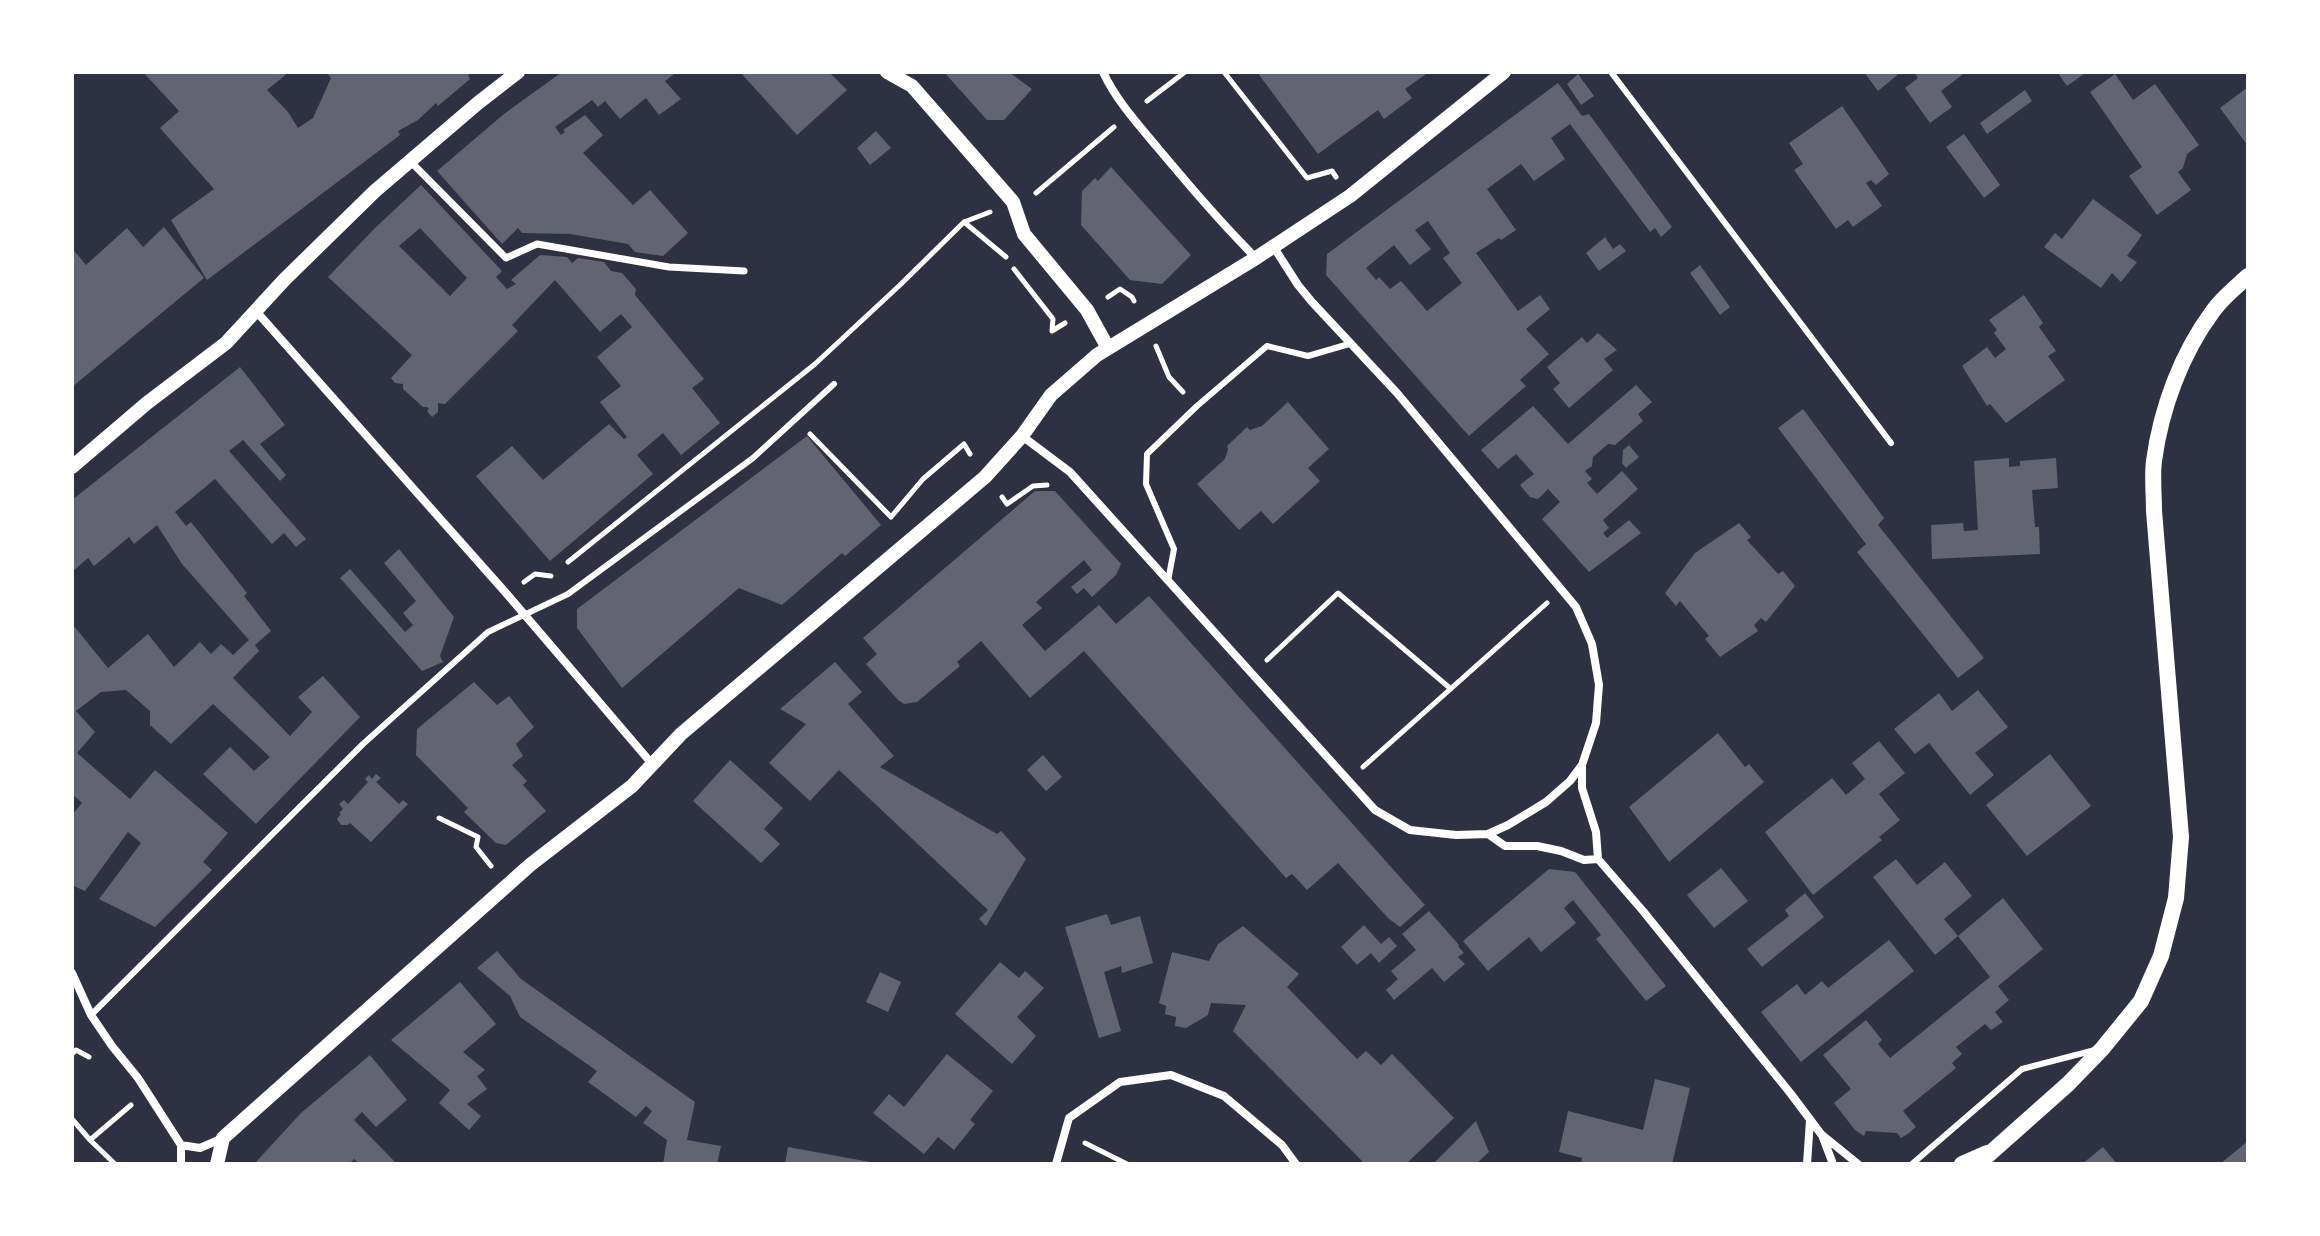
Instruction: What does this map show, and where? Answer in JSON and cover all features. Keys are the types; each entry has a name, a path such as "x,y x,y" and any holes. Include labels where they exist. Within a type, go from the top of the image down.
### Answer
{"main road":[{"path":"1962,1164 1984,1158 2102,1049 2141,1001 2161,956 2176,898 2181,837 2154,511 2154,463 2162,421 2175,380 2192,345 2213,311 2248,276"}],"street":[{"path":"72,467 147,403 226,343 375,191 518,72"},
{"path":"887,72 912,86 1013,202 1024,234 1087,310 1108,348"},
{"path":"1103,72 1129,114 1211,212 1256,258"},
{"path":"181,1145 200,1148 223,1138 530,865 632,786 681,734 985,477 1022,436 1051,395 1097,355 1256,258 1350,196 1504,72"},
{"path":"410,161 506,258 537,244 669,267 744,271"},
{"path":"1273,246 1298,285 1397,393 1576,607 1592,644 1599,685 1596,723 1582,765 1582,788 1596,832 1598,859 1810,1119 1821,1134 1833,1164"},
{"path":"255,310 506,593 653,765"},
{"path":"1022,436 1070,472 1375,810 1410,830 1456,835 1488,834 1546,802 1570,781 1582,765"},
{"path":"1488,834 1505,846 1537,846 1584,860 1598,859"},
{"path":"72,973 91,1015 138,1078 181,1145 181,1164"},
{"path":"1056,1164 1069,1118 1120,1082 1171,1075 1224,1096 1282,1145 1296,1164"},
{"path":"1807,1164 1810,1119"},
{"path":"1821,1134 1858,1164"},
{"path":"217,1164 223,1138"}],"lane":[{"path":"1611,72 1891,443"},
{"path":"1168,582 1174,549 1146,484 1147,454 1267,346 1308,356 1349,344"},
{"path":"91,1015 363,744 488,632 568,594 753,458 834,384"},
{"path":"1912,1164 2022,1069 2102,1049"}],"path":[{"path":"1033,196 1129,114 1185,72"},
{"path":"1224,72 1307,178"},
{"path":"563,566 815,364 964,222 995,210"},
{"path":"796,420 891,517 923,479 964,444 985,477"},
{"path":"506,593 535,574 551,576"},
{"path":"1347,781 1562,590"},
{"path":"1252,675 1338,593 1451,689"},
{"path":"439,818 478,837 476,847 507,886"},
{"path":"90,1140 117,1117"},
{"path":"72,1119 115,1164"},
{"path":"1065,1133 1127,1164"}],"building":[{"path":"143,72 289,72 267,90 298,128 313,118 331,78 326,72 473,72 468,75 470,79 438,106 436,103 418,120 398,131 400,135 207,280 171,220 214,189 160,128 179,111"},
{"path":"562,72 677,72 665,81 681,99 659,115 646,98 620,119 605,101 598,107 592,100 555,127 561,135 565,132 563,130 585,115 603,135 583,153 633,205 650,190 688,233 663,256 635,252 628,244 570,234 522,233 518,228 502,244 437,171 504,114"},
{"path":"740,72 829,72 847,90 797,135"},
{"path":"944,72 1009,72 1032,89 1004,120 987,120"},
{"path":"1257,72 1429,72 1405,89 1412,98 1384,119 1378,110 1318,154"},
{"path":"1864,72 1901,72 1878,91"},
{"path":"1914,72 1966,72 1941,91 1952,107 1930,123 1905,88 1918,78"},
{"path":"2057,72 2087,72 2067,86"},
{"path":"1578,74 1594,96 1581,105 1567,84"},
{"path":"2115,74 2133,100 2155,84 2199,145 2187,154 2183,168 2178,172 2191,190 2157,215 2129,176 2142,167 2090,92"},
{"path":"1558,83 1582,116 1589,114 1672,227 1661,237 1655,228 1650,232 1570,124 1551,138 1565,159 1534,181 1521,164 1487,189 1516,230 1476,253 1518,311 1540,295 1550,309 1526,329 1549,354 1520,380 1526,386 1469,436 1326,275 1327,254","holes":["1428,221 1450,253 1443,258 1462,283 1427,311 1401,281 1390,289 1379,277 1376,280 1366,268 1394,245 1410,265 1431,249 1415,230"]},
{"path":"2248,87 2248,146 2220,108"},
{"path":"2025,90 2032,101 1987,134 1980,123"},
{"path":"1842,106 1889,174 1876,185 1871,180 1866,183 1882,206 1853,227 1848,220 1836,229 1794,170 1803,164 1789,143"},
{"path":"876,131 891,148 870,165 857,148"},
{"path":"1964,134 2000,185 1984,198 1946,147"},
{"path":"1111,167 1191,255 1162,284 1130,280 1081,225 1082,191 1095,178 1098,181"},
{"path":"421,185 502,271 496,277 507,289 516,284 511,280 540,255 567,257 572,263 578,258 604,262 611,271 622,273 636,289 635,295 704,379 692,388 720,423 681,455 663,433 637,455 653,474 550,561 476,476 512,446 543,480 609,424 624,439 627,437 600,402 621,386 597,357 632,327 621,314 600,332 555,280 512,325 518,331 445,404 438,403 438,412 432,417 427,407 403,389 403,384 395,383 391,378 412,355 328,277","holes":["420,228 467,278 450,296 399,246"]},
{"path":"2093,199 2142,235 2127,256 2137,262 2121,282 2112,273 2101,288 2044,247 2055,233 2062,239"},
{"path":"164,227 204,278 72,387 72,248 86,265 127,228 143,247"},
{"path":"1605,237 1613,249 1620,244 1626,251 1599,271 1586,253"},
{"path":"1700,265 1730,307 1720,315 1690,273"},
{"path":"2024,295 2043,323 2039,327 2056,351 2048,356 2065,380 2006,423 1990,404 1987,406 1962,366 1987,347 1995,358 2006,349 1989,320"},
{"path":"1598,333 1617,350 1604,359 1613,370 1569,408 1553,389 1560,383 1547,367 1582,337 1587,343"},
{"path":"240,367 285,425 260,444 286,475 280,481 243,440 229,451 306,539 296,547 284,533 272,544 215,479 175,512 186,526 191,522 247,593 244,596 271,631 255,645 259,651 233,678 290,736 312,712 298,697 323,676 360,717 256,824 203,774 230,747 254,771 270,757 213,704 171,744 150,725 150,711 126,690 101,692 76,711 95,732 77,753 130,799 155,770 228,833 203,862 212,870 155,927 99,899 141,843 128,832 85,891 72,885 72,815 82,803 72,794 72,627 108,668 148,634 174,667 200,642 211,654 221,644 233,655 249,640 182,564 157,525 134,544 129,537 94,566 88,558 72,572 72,500"},
{"path":"1636,385 1652,402 1638,414 1643,421 1615,445 1608,444 1593,457 1592,466 1585,471 1592,479 1587,483 1597,494 1622,471 1638,489 1603,520 1609,528 1603,533 1607,538 1629,520 1641,533 1589,572 1542,519 1560,502 1548,489 1538,499 1530,497 1520,485 1534,474 1516,454 1498,469 1481,450 1533,406 1568,444"},
{"path":"1288,402 1329,449 1308,468 1320,481 1273,524 1261,511 1239,530 1197,484 1225,459 1227,446 1247,427 1250,430 1262,426"},
{"path":"1803,409 1884,518 1878,525 1984,658 1958,678 1857,552 1866,544 1778,428"},
{"path":"807,436 881,525 845,556 842,553 782,605 739,588 622,688 577,628 577,609"},
{"path":"1629,445 1639,457 1626,468 1622,463 1623,450"},
{"path":"2009,458 2009,467 2020,466 2020,461 2056,458 2058,488 2032,490 2040,554 1932,559 1931,525 1963,523 1964,531 1978,530 1974,461"},
{"path":"1035,491 1055,491 1121,564 1116,575 1092,597 1084,588 1077,594 1071,587 1092,570 1084,560 1036,602 1042,608 1022,625 1045,651 1099,605 1116,624 1149,596 1425,905 1400,927 1338,863 1307,890 1292,874 1286,878 1084,651 1030,698 981,641 957,662 960,666 917,702 904,704 898,700 866,664 877,654 863,638"},
{"path":"1739,523 1751,537 1747,540 1778,574 1783,571 1795,586 1766,622 1761,618 1754,625 1758,631 1720,657 1705,639 1709,636 1680,601 1676,606 1665,593 1695,553"},
{"path":"399,549 454,617 440,656 443,662 422,671 340,578 350,569 405,632 413,625 403,613 416,601 384,563"},
{"path":"835,662 862,692 848,704 894,756 880,767 997,834 1001,831 1026,859 986,926 979,919 988,910 839,770 810,801 769,763 806,724 780,709"},
{"path":"474,682 497,705 509,696 534,727 516,744 523,756 512,765 527,781 523,785 546,811 506,845 496,843 464,812 468,808 416,755 417,729"},
{"path":"1978,690 2008,727 1975,753 1994,775 1970,795 1929,743 1915,754 1894,729 1939,693 1952,711"},
{"path":"1718,733 1745,767 1749,764 1764,782 1669,862 1629,807"},
{"path":"1879,741 1905,773 1879,794 1900,820 1879,837 1882,840 1813,895 1765,832 1832,778 1846,795 1865,779 1852,763"},
{"path":"2050,754 2091,806 2027,856 1986,805"},
{"path":"1043,755 1062,777 1046,791 1027,770"},
{"path":"730,760 783,808 764,829 780,844 761,863 693,801"},
{"path":"376,774 381,778 376,782 399,804 403,800 408,804 371,842 350,823 341,825 337,819 343,809 339,804 344,800 348,804 368,782 365,779 369,775 372,779"},
{"path":"1896,859 1917,885 1945,862 1972,896 1944,919 1958,936 1935,955 1873,877"},
{"path":"1721,868 1748,901 1714,928 1687,895"},
{"path":"1549,869 1575,872 1666,986 1646,1001 1596,939 1601,935 1573,900 1564,908 1576,923 1541,952 1529,937 1488,971 1463,941"},
{"path":"1805,893 1824,917 1762,967 1747,949 1789,916 1785,910"},
{"path":"2003,898 2043,949 1998,986 2009,1000 1995,1012 2003,1022 1991,1030 1985,1024 1956,1047 1962,1054 1952,1063 1956,1068 1903,1111 1916,1127 1909,1133 1901,1138 1897,1133 1866,1131 1864,1136 1855,1130 1834,1103 1851,1089 1823,1055 1866,1020 1882,1040 1878,1044 1890,1058 1990,977 1958,936"},
{"path":"1429,911 1459,945 1464,953 1458,957 1465,964 1444,982 1432,968 1394,1000 1386,990 1398,979 1391,971 1416,950 1402,934"},
{"path":"1107,914 1111,925 1140,916 1153,963 1122,973 1121,966 1104,972 1121,1031 1099,1038 1065,927"},
{"path":"1364,925 1381,944 1389,937 1397,946 1379,963 1371,953 1357,965 1341,947"},
{"path":"1243,926 1299,974 1287,987 1357,1059 1366,1051 1381,1065 1392,1054 1454,1118 1406,1164 1365,1164 1233,1031 1246,1005 1211,1003 1208,1015 1186,1028 1175,1026 1176,1017 1165,1014 1166,1006 1159,1003 1172,952 1209,961 1218,944"},
{"path":"1889,940 1914,971 1801,1062 1761,1012 1797,984 1805,995 1822,981 1828,988"},
{"path":"497,951 521,979 695,1102 687,1140 721,1146 717,1164 663,1164 667,1140 643,1123 652,1111 646,1106 636,1117 588,1082 597,1071 520,1017 510,996 477,968"},
{"path":"1000,962 1019,978 1025,971 1044,988 1017,1017 1036,1036 1012,1064 955,1014"},
{"path":"880,972 901,982 888,1012 866,1002"},
{"path":"460,982 496,1024 463,1052 485,1070 477,1076 487,1089 467,1104 481,1116 469,1130 439,1103 450,1090 391,1040"},
{"path":"947,1054 993,1091 970,1120 975,1124 954,1150 938,1137 924,1154 873,1113 889,1094 904,1107"},
{"path":"370,1055 407,1100 376,1127 362,1112 354,1120 395,1162 360,1164 354,1159 349,1164 254,1164 301,1113"},
{"path":"1655,1079 1690,1088 1672,1164 1581,1164 1582,1158 1559,1152 1568,1111 1643,1130"},
{"path":"1476,1121 1489,1152 1476,1164 1433,1164"},
{"path":"2248,1141 2248,1164 2220,1164"},
{"path":"788,1147 870,1162 870,1164 785,1164"},
{"path":"2103,1147 2117,1164 2082,1164"}]}
